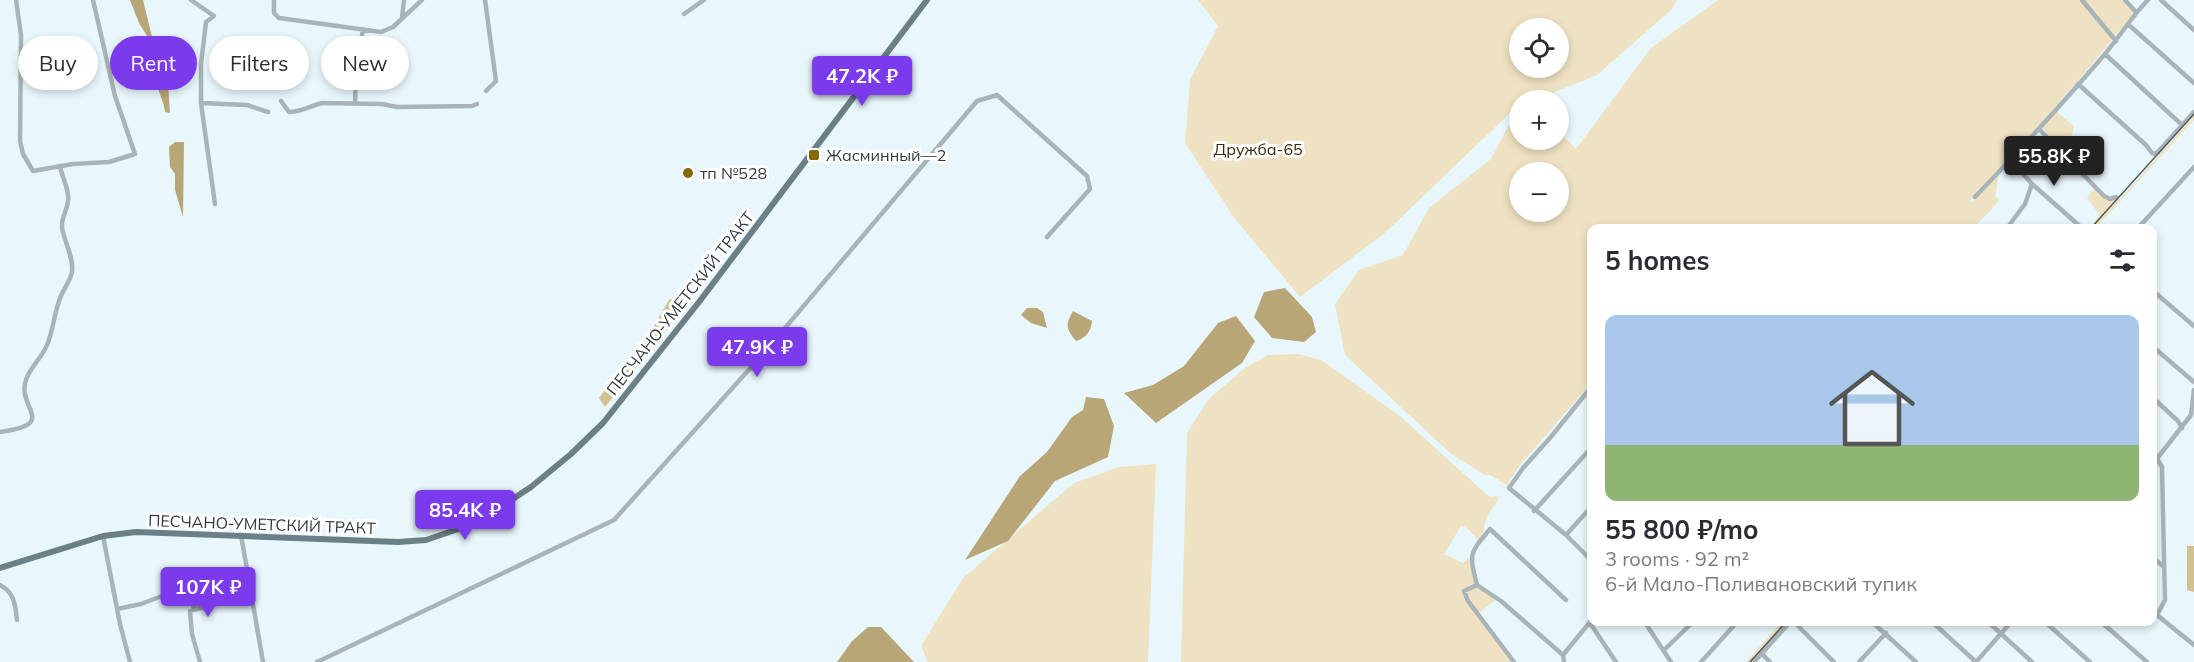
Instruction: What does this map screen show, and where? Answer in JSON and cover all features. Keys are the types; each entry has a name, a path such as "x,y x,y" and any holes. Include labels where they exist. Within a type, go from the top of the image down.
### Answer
{"main road":[{"name":"ПЕСЧАНО-УМЕТСКИЙ ТРАКТ","path":"0,568 104,536 136,532 398,542 426,540 476,523 504,507 571,454 603,423 636,384 927,0"}],"street":[{"path":"16,0 21,35 20,141 33,171 60,166 110,162 135,153 115,96 93,0"},
{"path":"191,0 214,16 206,22 201,64 201,103 215,204"},
{"path":"402,18 404,0"},
{"path":"273,2 274,13 284,19 381,32 393,27 422,0"},
{"path":"485,0 496,81 486,91"},
{"path":"684,14 704,0"},
{"path":"2082,0 2116,41"},
{"path":"2125,0 2136,12"},
{"path":"1975,197 2105,54 2129,25 2136,12 2148,0"},
{"path":"2161,0 2194,30"},
{"path":"2129,25 2194,83"},
{"path":"355,104 356,72 363,29"},
{"path":"2105,54 2182,125"},
{"path":"2078,84 2152,153 2156,154 2194,112"},
{"path":"317,662 614,520 763,354 976,101 997,94 1087,176 1090,189 1047,237"},
{"path":"281,101 289,112 300,112 309,106 322,104 427,107 477,104"},
{"path":"201,103 247,105 268,112"},
{"path":"2039,129 2104,196 2110,199 2116,197"},
{"path":"2010,160 2032,184 2077,224"},
{"path":"0,432 22,428 31,420 32,413 24,391 25,382 41,358 59,298 72,274 72,263 61,224 69,200 60,166"},
{"path":"2142,224 2194,167"},
{"path":"2012,222 2025,204 2032,184"},
{"path":"2157,294 2194,326"},
{"path":"2157,350 2194,382"},
{"path":"2157,610 2165,600 2162,468 2158,459 2191,415 2194,390"},
{"path":"1587,392 1509,488 1534,511 1566,535 1587,556"},
{"path":"2157,402 2178,421 2182,428"},
{"path":"1534,511 1587,453"},
{"path":"1566,535 1587,512"},
{"path":"1564,662 1563,655 1501,601 1477,585 1470,558 1472,553 1490,529 1566,600"},
{"path":"241,535 263,662"},
{"path":"104,536 117,609 130,662"},
{"path":"2157,561 2163,566"},
{"path":"0,585 4,586 15,599 17,620"},
{"path":"1477,585 1464,591 1468,602 1514,662"},
{"path":"117,609 141,604 162,596 179,594 187,597 195,609"},
{"path":"200,662 192,634 190,611 251,594"},
{"path":"2157,615 2194,645"},
{"path":"1563,655 1588,626"},
{"path":"1594,626 1617,662"},
{"path":"1647,626 1671,662"},
{"path":"1664,650 1689,626"},
{"path":"1701,662 1733,626"},
{"path":"1754,662 1787,626"},
{"path":"1798,626 1834,662"},
{"path":"1877,626 1916,662"},
{"path":"1936,626 1976,662 2008,626"},
{"path":"1992,626 2032,662"},
{"path":"2050,626 2090,662"},
{"path":"2106,626 2147,662"},
{"path":"1859,662 1886,633"},
{"path":"1762,654 1770,662"}],"green space":[{"name":"Дружба-65","path":"1198,0 1677,0 1671,10 1597,75 1560,90 1509,90 1509,114 1386,232 1300,297 1235,219 1185,143 1190,80 1218,26"},
{"path":"1718,0 2125,0 2133,13 2074,85 1970,200 1972,203 1999,174 1995,196 1999,200 1977,224 1587,224 1587,388 1520,465 1507,485 1490,475 1485,475 1450,453 1345,355 1335,304 1359,270 1403,255 1429,208 1491,159 1509,125 1509,150 1569,150 1569,142 1576,149 1651,48"},
{"path":"2056,111 2074,126 2071,138 2058,137 2054,142 2042,128"},
{"path":"2194,116 2194,120 2100,224 2092,224 2100,215 2087,198 2095,188 2110,200 2120,199"},
{"path":"1299,354 1321,360 1400,416 1485,493 1491,497 1498,496 1487,516 1479,541 1467,528 1461,526 1444,554 1463,563 1469,558 1475,584 1462,592 1477,613 1468,598 1467,590 1478,586 1496,599 1478,614 1513,662 1181,662 1187,433 1209,399 1246,367 1268,355"},
{"path":"1156,464 1148,662 928,662 921,646 963,578 1074,483 1119,467"},
{"path":"1778,626 1784,626 1752,662 1746,662"}],"shaded area":[{"path":"130,0 143,0 152,36 147,36"},
{"path":"159,90 168,90 170,113 165,112"},
{"path":"175,142 184,142 183,217 175,190 175,174 170,167 169,147"},
{"path":"1285,288 1312,317 1316,332 1304,342 1272,338 1254,317 1264,292"},
{"path":"685,294 690,300 605,407 599,398 613,379 629,368 669,300"},
{"path":"1027,308 1037,308 1043,312 1047,328 1031,323 1021,315"},
{"path":"1073,311 1092,321 1087,334 1076,341 1068,327"},
{"path":"1236,316 1255,341 1242,363 1156,423 1124,393 1153,385 1184,366 1218,323"},
{"path":"1086,397 1104,399 1114,426 1108,457 1055,481 1008,541 965,560 1020,476 1047,452 1072,417 1083,410"},
{"path":"2187,546 2194,546 2194,592 2187,590"},
{"path":"868,627 881,627 914,662 837,662 852,641"}],"tram line":[{"path":"2095,224 2194,114"},
{"path":"1750,662 1782,626"}],"place":[{"name":"Жасминный—2","path":"814,155"},
{"name":"тп №528","path":"688,173"}]}
